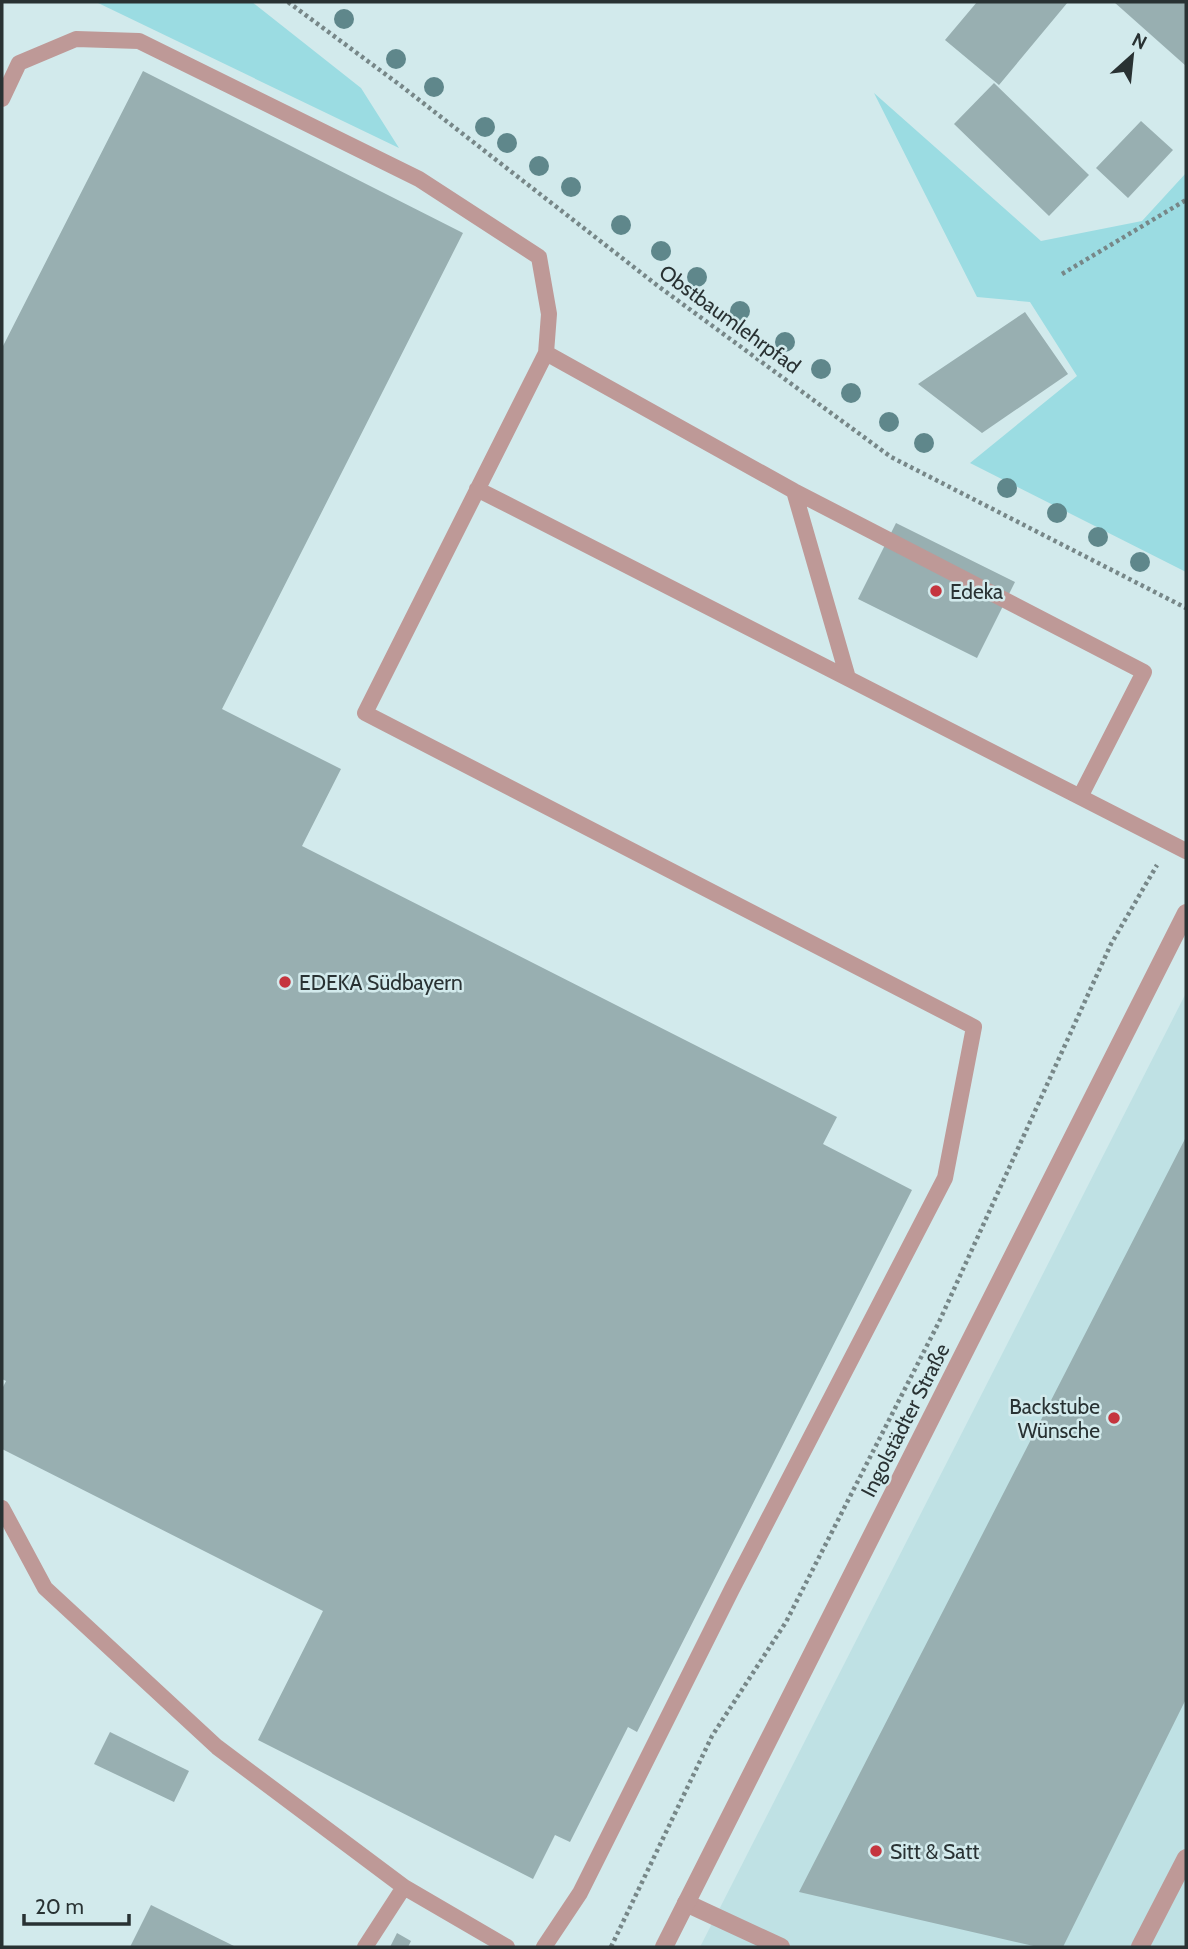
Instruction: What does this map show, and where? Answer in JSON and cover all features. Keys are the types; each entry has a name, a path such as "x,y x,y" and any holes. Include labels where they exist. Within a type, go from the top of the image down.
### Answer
{"street":[{"name":"Ingolstädter Straße","path":"664,1947 1186,913"},
{"path":"1140,1947 1186,1858"},
{"path":"686,1903 781,1947"}],"lane":[{"path":"2,99 19,63 76,39 139,41 419,179 539,257 550,314 546,353 365,713 974,1027 945,1178 732,1590 580,1893 544,1947"},
{"path":"546,353 794,491 1144,672 1080,797"},
{"path":"477,489 1186,850"},
{"path":"794,491 848,678"},
{"path":"2,1508 45,1588 217,1747 404,1886 507,1947"},
{"path":"365,1947 404,1886"}],"path":[{"name":"Obstbaumlehrpfad","path":"288,2 400,85 658,286 891,457 1186,608"},
{"path":"1062,274 1186,200"},
{"path":"611,1947 712,1736 786,1622 939,1322 1111,944 1170,842"}],"shaded area":[{"path":"96,2 252,2 361,88 399,148"},
{"path":"874,93 1041,241 1142,221 1186,173 1186,572 970,463 1077,376 1030,302 977,297"},
{"name":"Backstube Wünsche","path":"1186,993 1186,1947 700,1947"}],"building":[{"path":"977,2 1068,2 999,85 945,40"},
{"path":"1114,2 1186,2 1186,66"},
{"name":"EDEKA Südbayern","path":"143,71 463,233 222,709 341,769 302,846 837,1117 823,1144 912,1190 637,1732 628,1727 570,1842 555,1835 533,1879 258,1740 323,1611 2,1449 2,1389 6,1381 2,1379 2,348"},
{"path":"994,83 1089,175 1049,216 954,124"},
{"path":"1141,121 1173,150 1128,198 1096,168"},
{"path":"1025,312 1068,374 982,433 918,384"},
{"name":"Edeka","path":"896,523 1015,582 977,658 858,599"},
{"name":"Backstube Wünsche","path":"1186,1137 1186,1699 1063,1947 1038,1947 799,1892"},
{"path":"110,1732 189,1771 174,1802 94,1764"},
{"path":"151,1905 236,1947 130,1947"},
{"path":"397,1933 411,1941 408,1947 390,1947"}],"place":[{"name":"Edeka","path":"936,591"},
{"name":"EDEKA Südbayern","path":"285,982"},
{"name":"Backstube Wünsche","path":"1114,1418"},
{"name":"Sitt & Satt","path":"876,1851"}]}
